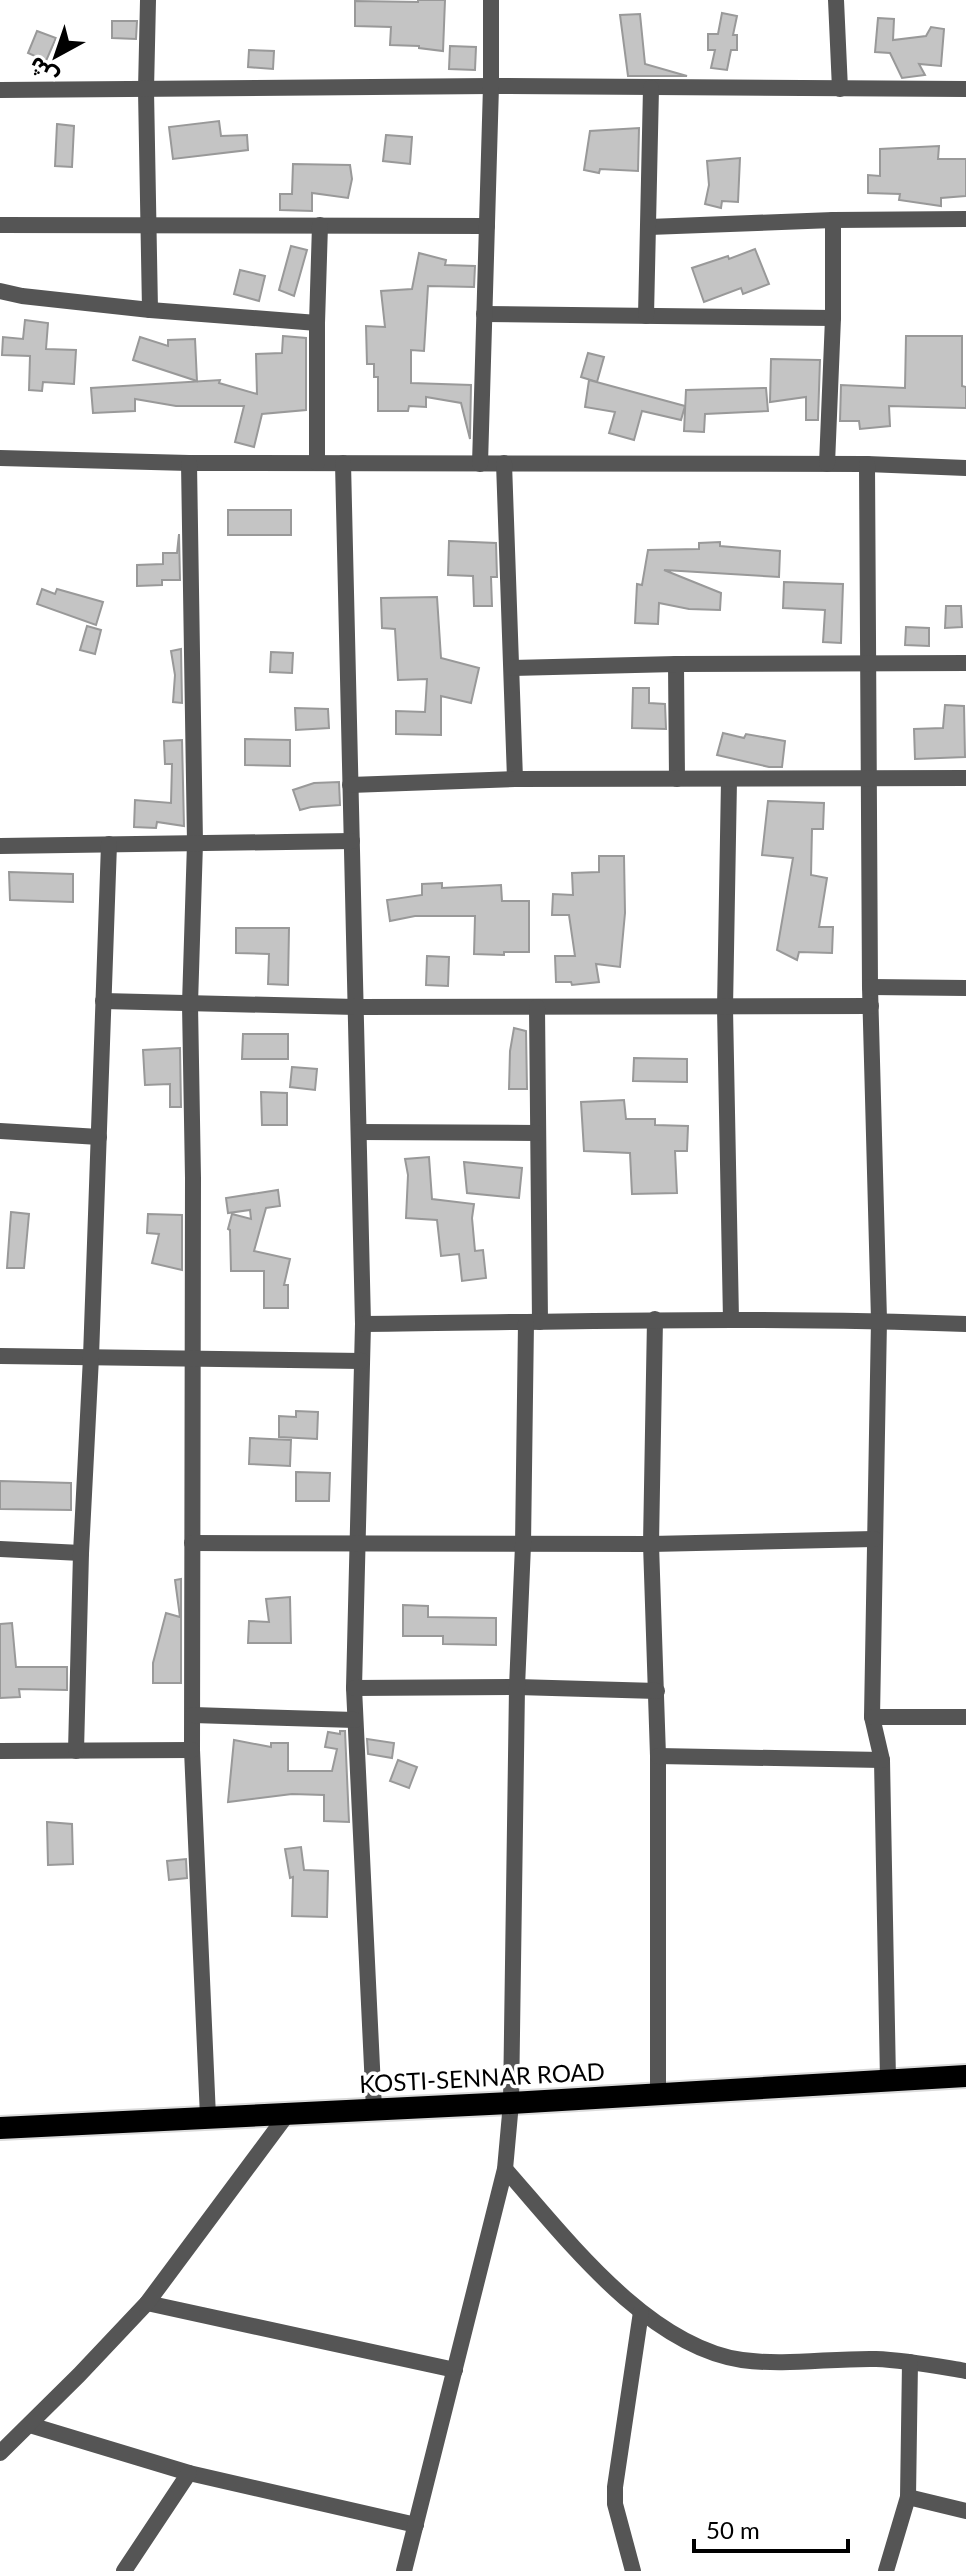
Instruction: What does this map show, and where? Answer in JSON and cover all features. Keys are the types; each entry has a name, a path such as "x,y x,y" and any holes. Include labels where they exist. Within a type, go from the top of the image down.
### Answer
{"highway":[{"name":"KOSTI-SENNAR ROAD","path":"0,2128 511,2103 966,2076"}],"street":[{"path":"148,0 146,90 150,310"},
{"path":"480,464 491,0"},
{"path":"836,0 840,89"},
{"path":"0,90 491,86 966,89"},
{"path":"646,316 651,88"},
{"path":"649,227 966,219"},
{"path":"827,464 833,318 833,220"},
{"path":"0,225 487,226"},
{"path":"317,463 320,225"},
{"path":"0,291 150,310 317,323"},
{"path":"484,314 833,318"},
{"path":"0,458 189,463 867,464 966,468"},
{"path":"189,463 195,843 190,1004 193,1178 192,1750 208,2117"},
{"path":"343,463 363,1324 354,1688 374,2109"},
{"path":"504,463 515,779"},
{"path":"867,464 870,987 879,1320 872,1717 882,1760 888,2080"},
{"path":"512,668 966,663"},
{"path":"676,664 677,779"},
{"path":"350,785 515,779 966,778"},
{"path":"729,780 725,1008 731,1320"},
{"path":"0,846 352,841"},
{"path":"76,1751 109,844"},
{"path":"870,987 966,988"},
{"path":"103,1001 356,1007 871,1006"},
{"path":"404,2571 505,2169 511,2103 517,1687 533,1322 537,1007"},
{"path":"0,1131 99,1137"},
{"path":"359,1132 537,1133"},
{"path":"363,1324 655,1319 879,1320 966,1324"},
{"path":"655,1319 651,1544 658,1756 658,2094"},
{"path":"0,1356 362,1361"},
{"path":"192,1543 523,1545 874,1539"},
{"path":"0,1549 81,1553"},
{"path":"354,1688 517,1687 657,1691"},
{"path":"193,1715 355,1720"},
{"path":"872,1717 966,1717"},
{"path":"0,1751 192,1750"},
{"path":"658,1756 882,1760"},
{"path":"0,2453 147,2303 289,2112"},
{"path":"505,2169 574,2247 641,2312 673,2334 706,2350 739,2359 773,2362 878,2359 966,2371"},
{"path":"147,2303 455,2370"},
{"path":"633,2571 615,2504 615,2487 641,2312"},
{"path":"886,2571 908,2497 910,2362"},
{"path":"30,2425 189,2473 416,2525"},
{"path":"124,2571 189,2473"},
{"path":"908,2497 966,2511"}],"building":[{"path":"445,0 443,51 390,45 391,27 355,26 355,1"},
{"path":"722,13 737,16 733,35 737,35 737,50 731,50 727,70 711,68 715,50 708,50 708,34 718,34"},
{"path":"640,14 645,64 687,76 628,76 620,15"},
{"path":"878,18 894,19 893,40 926,36 931,27 944,29 941,66 919,64 925,75 902,78 890,53 875,52"},
{"path":"112,21 137,21 136,39 112,38"},
{"path":"37,31 56,38 46,61 28,53"},
{"path":"450,46 476,47 475,70 449,69"},
{"path":"249,50 274,51 273,69 248,67"},
{"path":"219,121 221,136 247,135 248,150 173,159 169,127"},
{"path":"57,124 74,126 72,167 55,166"},
{"path":"639,128 638,171 600,169 599,173 584,170 590,131"},
{"path":"386,135 412,137 410,164 383,161"},
{"path":"939,146 938,159 966,159 966,196 941,198 941,206 899,200 900,194 868,193 868,175 880,176 880,149"},
{"path":"740,158 738,202 722,201 721,208 705,204 709,185 707,161"},
{"path":"293,164 350,165 352,179 348,198 312,193 312,211 280,210 280,194 292,194"},
{"path":"291,246 307,250 294,296 279,290"},
{"path":"755,249 769,284 743,294 741,288 704,302 692,268"},
{"path":"419,253 446,260 445,265 475,266 474,287 428,286 424,351 411,350 411,383 471,385 470,439 461,403 426,397 426,407 409,406 408,411 378,411 378,377 374,377 374,364 367,364 366,326 385,327 381,291 412,289"},
{"path":"240,270 265,276 259,301 234,294"},
{"path":"25,320 48,323 46,349 76,350 74,384 43,382 42,391 29,390 30,356 2,355 3,337 23,339"},
{"path":"283,336 306,338 306,410 262,414 254,447 235,442 244,406 176,406 135,399 135,411 93,413 91,388 220,380 219,383 257,394 256,354 282,353"},
{"path":"906,336 962,336 962,386 966,387 966,408 889,406 890,426 860,429 859,421 840,421 841,385 905,388"},
{"path":"140,337 168,346 168,340 195,339 197,381 133,360"},
{"path":"588,353 604,357 597,382 581,377"},
{"path":"771,359 820,360 818,420 806,420 806,397 770,402"},
{"path":"589,380 685,406 681,420 642,411 634,440 609,433 615,412 585,407"},
{"path":"766,388 768,411 705,414 704,432 684,431 686,390"},
{"path":"228,510 291,510 291,535 228,535"},
{"path":"179,534 180,580 162,580 162,585 137,586 137,565 163,564 163,553 177,553"},
{"path":"449,541 496,543 497,577 491,577 492,606 474,606 473,576 448,575"},
{"path":"720,542 720,546 780,551 779,577 664,570 721,593 720,610 689,609 659,603 658,624 635,623 637,584 642,585 648,550 699,549 699,543"},
{"path":"784,582 843,584 841,643 823,642 825,610 783,608"},
{"path":"42,589 55,594 57,589 103,602 96,625 37,604"},
{"path":"437,597 441,658 479,668 471,703 441,696 441,735 396,734 396,711 425,712 427,679 398,680 395,629 382,628 381,598"},
{"path":"946,606 961,606 962,627 945,628"},
{"path":"87,626 101,630 95,654 80,650"},
{"path":"906,627 929,628 929,646 905,645"},
{"path":"181,649 182,703 173,702 175,675 171,651"},
{"path":"271,652 293,653 292,673 270,672"},
{"path":"633,688 649,688 649,703 665,704 666,729 632,728"},
{"path":"945,705 964,706 965,757 915,759 914,729 943,728"},
{"path":"295,708 328,709 329,728 296,730"},
{"path":"723,733 785,741 782,767 717,755"},
{"path":"245,739 290,740 290,766 245,765"},
{"path":"182,740 184,826 157,822 156,828 134,827 135,800 171,803 172,764 165,764 164,741"},
{"path":"339,782 340,805 300,810 293,790 314,783"},
{"path":"768,801 824,803 823,829 812,829 811,875 827,878 819,927 833,927 832,953 799,952 797,960 777,950 793,858 762,855"},
{"path":"599,856 624,856 625,913 620,967 596,964 599,982 572,985 571,982 556,982 555,956 575,956 569,915 552,915 553,894 573,895 572,873 599,872"},
{"path":"9,872 73,874 73,902 10,900"},
{"path":"442,883 442,888 501,885 502,901 529,901 529,952 474,954 475,916 415,916 390,921 387,900 422,895 422,884"},
{"path":"236,928 289,928 288,985 268,984 269,954 236,953"},
{"path":"427,956 449,957 448,986 426,985"},
{"path":"514,1028 526,1031 527,1089 509,1089"},
{"path":"243,1034 288,1034 288,1059 242,1059"},
{"path":"180,1048 181,1107 170,1107 170,1084 145,1085 143,1050"},
{"path":"634,1058 687,1059 687,1082 633,1081"},
{"path":"292,1067 317,1069 315,1090 290,1087"},
{"path":"261,1092 287,1093 287,1125 262,1125"},
{"path":"624,1100 626,1119 655,1119 655,1125 688,1126 687,1151 675,1151 677,1193 632,1194 630,1153 584,1151 581,1102"},
{"path":"429,1157 432,1199 474,1204 475,1251 483,1250 486,1278 462,1281 459,1254 441,1256 437,1220 406,1218 408,1175 405,1159"},
{"path":"464,1162 522,1168 519,1198 467,1193"},
{"path":"278,1190 280,1206 266,1208 254,1251 290,1259 284,1285 288,1285 288,1308 264,1308 264,1271 231,1271 228,1229 232,1214 251,1219 250,1210 228,1213 226,1198"},
{"path":"11,1212 29,1214 24,1268 7,1268"},
{"path":"148,1214 182,1215 182,1270 152,1263 159,1234 147,1233"},
{"path":"296,1411 318,1412 317,1439 279,1437 279,1416 296,1417"},
{"path":"250,1438 291,1440 290,1466 249,1464"},
{"path":"296,1472 330,1473 329,1501 296,1501"},
{"path":"0,1481 71,1483 71,1510 0,1509"},
{"path":"181,1579 181,1683 153,1683 153,1663 166,1613 180,1617 175,1580"},
{"path":"290,1597 291,1643 248,1643 249,1621 269,1622 266,1599"},
{"path":"403,1605 428,1606 428,1617 496,1618 496,1645 443,1644 443,1636 403,1636"},
{"path":"12,1623 16,1667 67,1667 67,1690 19,1689 20,1697 0,1698 0,1624"},
{"path":"340,1731 345,1731 349,1822 324,1821 324,1795 292,1794 228,1802 234,1740 271,1747 271,1743 288,1743 288,1771 332,1771 337,1749 325,1747 328,1732 340,1734"},
{"path":"367,1739 394,1743 392,1758 368,1754"},
{"path":"398,1760 417,1767 409,1788 390,1781"},
{"path":"47,1822 72,1824 73,1864 48,1865"},
{"path":"301,1847 304,1870 328,1871 327,1917 292,1916 293,1877 290,1878 285,1849"},
{"path":"186,1859 187,1878 169,1880 167,1861"}]}
